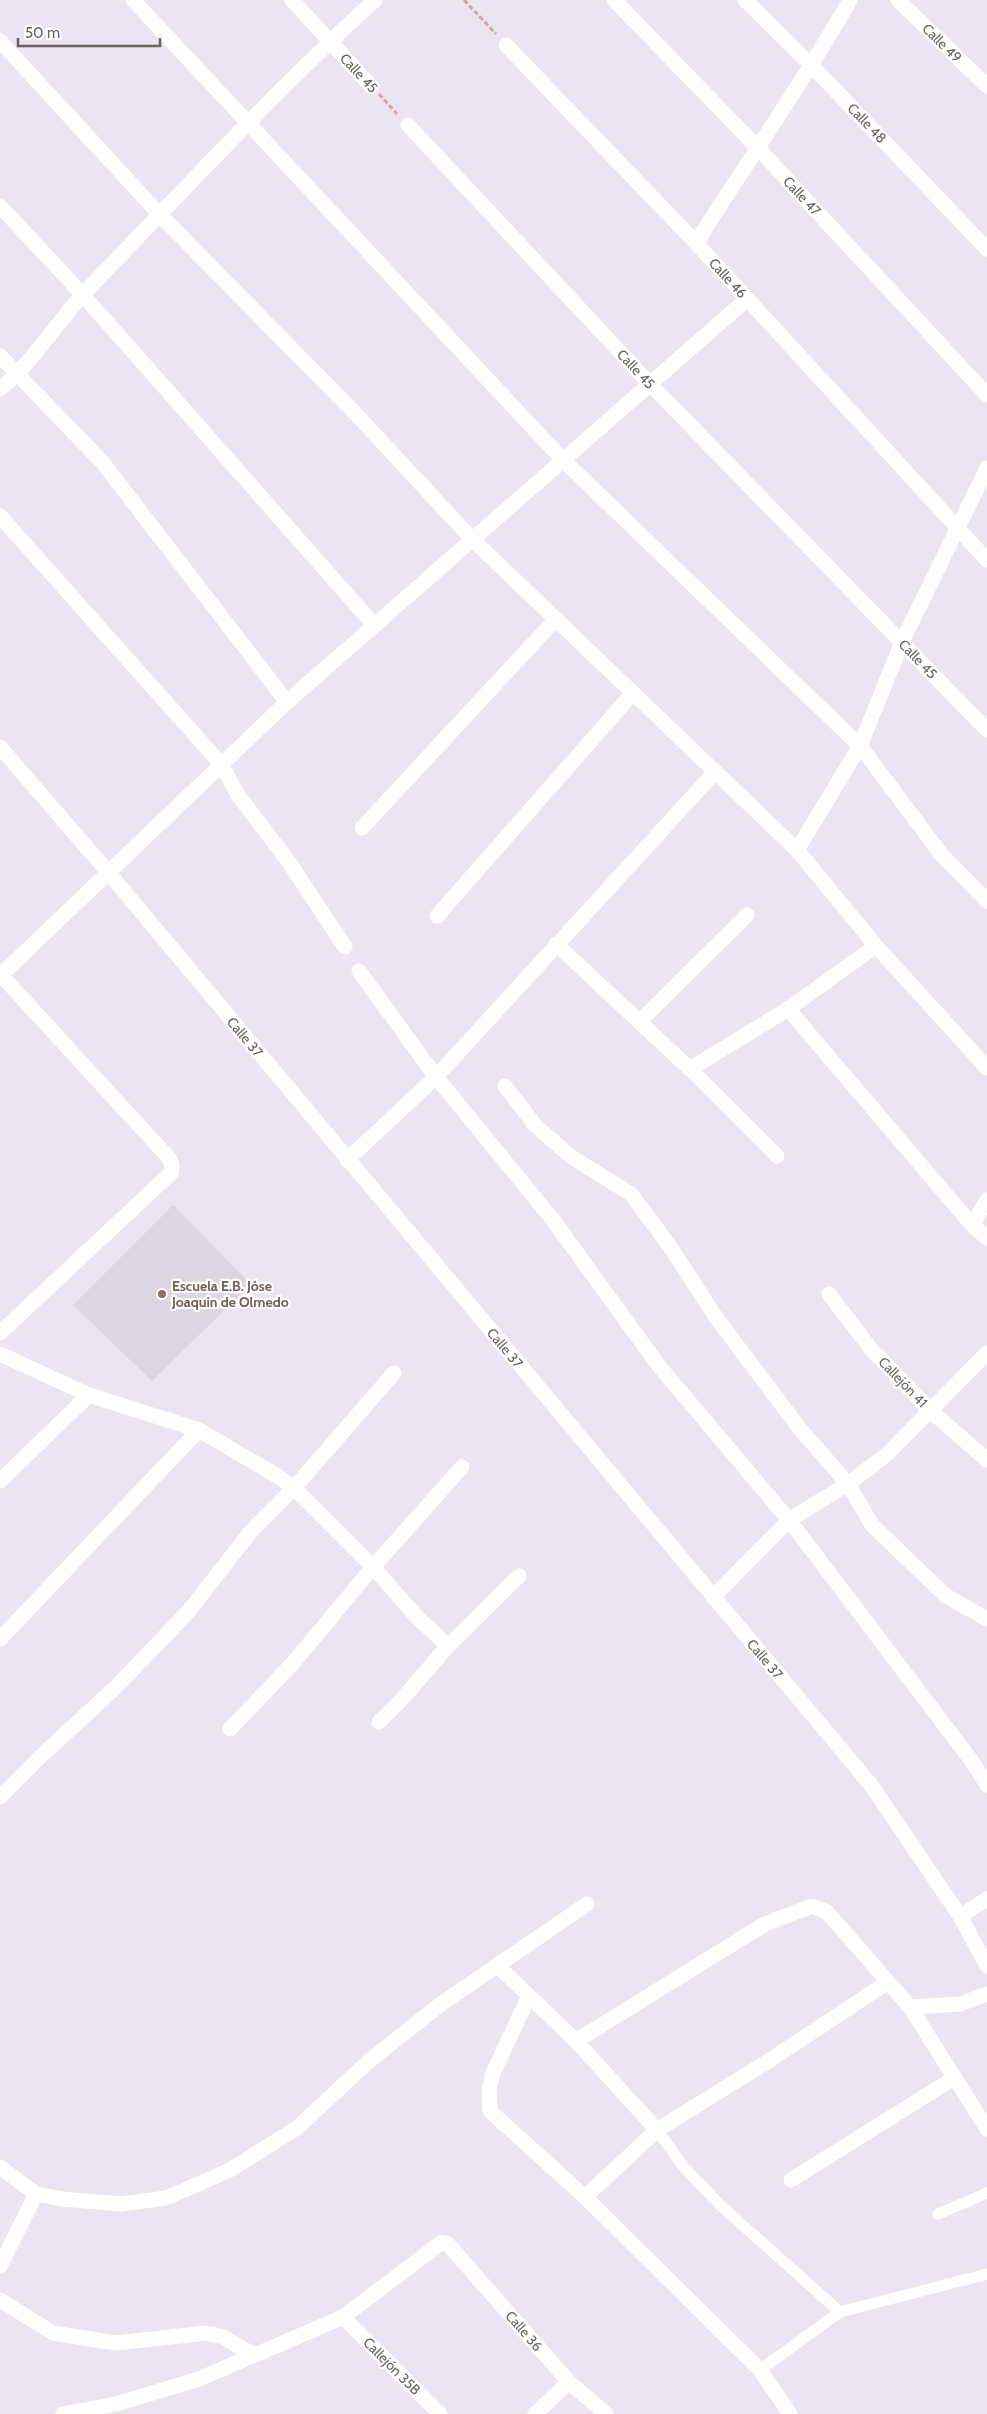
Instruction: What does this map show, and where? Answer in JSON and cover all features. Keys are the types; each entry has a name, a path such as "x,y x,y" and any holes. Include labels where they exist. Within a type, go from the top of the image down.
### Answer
{"street":[{"path":"133,0 563,460 860,746 940,854 987,901"},
{"name":"Calle 45","path":"292,0 368,83"},
{"path":"0,389 16,376 83,295 160,215 330,41 375,0"},
{"name":"Calle 47","path":"614,0 756,147 987,395"},
{"name":"Calle 48","path":"745,0 812,66 987,249"},
{"path":"696,243 756,147 812,66 850,0"},
{"name":"Calle 49","path":"898,0 987,86"},
{"path":"0,41 160,215 354,412 472,539 797,850 876,946 987,1068"},
{"name":"Calle 46","path":"506,45 696,243 987,560"},
{"name":"Calle 45","path":"408,125 650,384 987,730"},
{"path":"0,206 83,295 374,625"},
{"path":"0,1333 171,1173 172,1165 169,1158 1,974 287,702 748,299"},
{"path":"0,356 16,376 102,463 287,702"},
{"path":"797,850 860,746 902,642 987,468"},
{"path":"0,516 221,764 238,795 289,862 344,947"},
{"path":"362,828 556,619"},
{"path":"437,916 633,693"},
{"name":"Calle 37","path":"0,747 108,872 871,1786 960,1916 987,1966"},
{"path":"347,1160 436,1077 715,772"},
{"path":"639,1022 747,915"},
{"path":"556,944 690,1070 777,1156"},
{"path":"690,1070 788,1009 876,946"},
{"path":"359,971 436,1077 553,1220 659,1366 789,1520 965,1752 987,1785"},
{"path":"788,1009 972,1225 987,1238"},
{"path":"505,1086 535,1125 570,1156 631,1194 715,1316 800,1429 848,1484 872,1525 946,1596 987,1619"},
{"path":"972,1225 987,1200"},
{"name":"Callejón 41","path":"829,1294 870,1349 931,1412 987,1460"},
{"path":"713,1597 789,1520 848,1484 886,1455 931,1412 987,1353"},
{"path":"0,1354 89,1395 199,1430 294,1488 373,1567 416,1617 448,1646"},
{"path":"0,1797 117,1686 188,1612 252,1530 294,1488 394,1373"},
{"path":"0,1481 89,1395"},
{"path":"0,1639 199,1430"},
{"path":"230,1729 294,1662 373,1567 462,1467"},
{"path":"379,1722 403,1698 448,1646 519,1576"},
{"path":"960,1916 987,1899"},
{"path":"0,2167 36,2194 62,2199 121,2204 166,2198 230,2170 297,2128 369,2061 440,2004 587,1904"},
{"path":"576,2042 765,1924 812,1906 827,1912 910,2008 987,2129"},
{"path":"498,1966 576,2042 657,2130"},
{"path":"585,2197 657,2130 770,2060 888,1982"},
{"path":"910,2008 960,2004 987,1994"},
{"path":"529,1996 493,2074 488,2090 490,2111 585,2197 760,2370 790,2414"},
{"path":"791,2180 954,2078"},
{"path":"0,2266 36,2194"},
{"name":"Calle 36","path":"343,2317 438,2243 447,2243 569,2382 606,2414"},
{"path":"0,2300 53,2333 115,2343 207,2333 223,2337 254,2355"},
{"path":"63,2414 116,2404 199,2379 343,2317"},
{"name":"Callejón 35B","path":"343,2317 440,2414"},
{"path":"535,2414 569,2382"}],"lane":[{"path":"657,2130 683,2166 720,2205 840,2312"},
{"path":"938,2214 987,2193"},
{"path":"760,2370 840,2312 987,2274"}],"path":[{"path":"464,0 506,45"},
{"name":"Calle 45","path":"368,83 408,125"}],"shaded area":[{"name":"Escuela E.B. Jóse Joaquin de Olmedo","path":"173,1205 251,1284 152,1381 73,1305"}],"place":[{"name":"Escuela E.B. Jóse Joaquin de Olmedo","path":"162,1294"}]}
